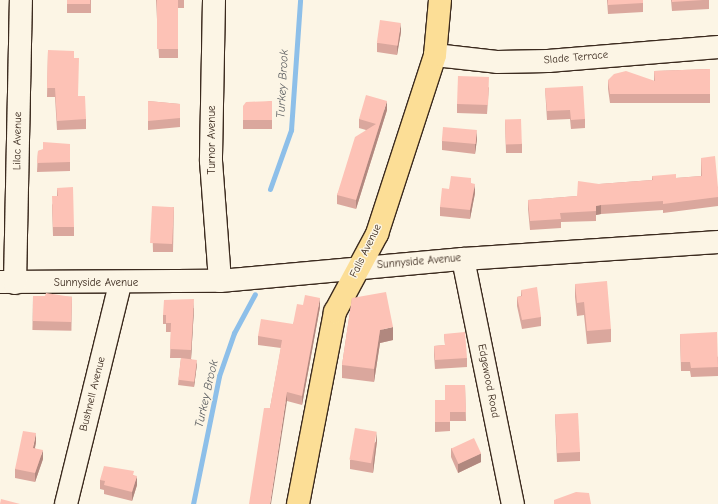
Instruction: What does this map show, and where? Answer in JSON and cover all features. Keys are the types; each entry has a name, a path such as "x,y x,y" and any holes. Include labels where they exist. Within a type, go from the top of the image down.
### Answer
{"main road":[{"name":"Falls Avenue","path":"298,504 336,312 377,234 435,55 440,0"}],"street":[{"name":"Lilac Avenue","path":"8,282 21,0"},
{"name":"Turnor Avenue","path":"214,0 211,161 220,281"},
{"name":"Slade Terrace","path":"435,55 497,62 548,61 718,47"},
{"name":"Sunnyside Avenue","path":"8,282 120,284 220,281 361,267 463,259 718,242"},
{"name":"Edgewood Road","path":"463,259 513,504"},
{"name":"Bushnell Avenue","path":"66,504 120,284"}],"building":[{"path":"67,0 90,0 90,4 67,4"},
{"path":"157,0 178,0 178,49 157,49"},
{"path":"608,0 643,0 643,3 608,5"},
{"path":"672,0 703,0 672,2"},
{"path":"380,20 401,23 398,46 377,43"},
{"path":"48,50 74,51 74,58 79,58 78,96 85,96 86,119 57,121 55,88 47,88"},
{"path":"710,69 710,94 610,94 608,80 614,74 626,71 655,81 654,71"},
{"path":"458,76 489,77 488,105 457,104"},
{"path":"583,86 585,119 571,120 570,110 547,111 545,88"},
{"path":"366,95 387,101 356,200 337,195 355,137 376,124 359,119"},
{"path":"148,101 180,104 180,118 148,121"},
{"path":"272,101 272,120 243,120 243,106 246,102"},
{"path":"521,119 522,144 506,145 505,120"},
{"path":"443,127 477,130 476,144 442,141"},
{"path":"43,142 70,144 70,162 37,163 38,151 43,149"},
{"path":"715,156 718,197 663,204 663,201 601,205 596,206 596,211 560,213 561,219 530,221 528,200 577,196 578,181 599,184 653,180 652,176 676,174 676,178 702,176 701,158"},
{"path":"451,176 471,178 471,183 475,184 470,210 440,207 442,188 449,189"},
{"path":"73,187 74,227 53,227 52,196 58,196 57,188"},
{"path":"152,206 174,207 172,244 150,243"},
{"path":"607,281 611,329 587,331 584,302 577,303 575,284"},
{"path":"537,287 541,317 522,320 517,297 522,296 521,290"},
{"path":"386,292 393,327 380,330 374,369 342,365 352,298"},
{"path":"46,293 72,297 71,322 33,321 33,296 45,296"},
{"path":"305,295 320,298 302,396 287,392 270,504 249,504 264,408 270,408 282,340 258,336 261,319 293,324 297,304 303,305"},
{"path":"194,299 191,350 170,349 171,323 166,323 166,315 163,315 164,300"},
{"path":"465,332 467,358 435,360 434,346 445,345 444,334"},
{"path":"717,332 718,367 691,368 690,362 681,362 680,334"},
{"path":"181,358 197,360 194,382 178,380"},
{"path":"445,385 465,385 466,412 450,412 450,422 435,422 435,400 445,400"},
{"path":"578,413 580,452 557,453 555,414"},
{"path":"355,428 377,432 371,463 349,460"},
{"path":"23,431 36,433 33,448 43,450 35,473 15,469"},
{"path":"474,438 481,453 459,464 451,449"},
{"path":"104,466 134,471 133,475 137,476 132,492 104,485 105,481 100,480"},
{"path":"576,492 589,493 591,504 554,504 554,500"},
{"path":"1,499 20,504 0,504"}],"waterway":[{"name":"Turkey Brook","path":"270,189 291,130 300,0"},
{"name":"Turkey Brook","path":"193,504 219,376 234,333 255,294"}]}
